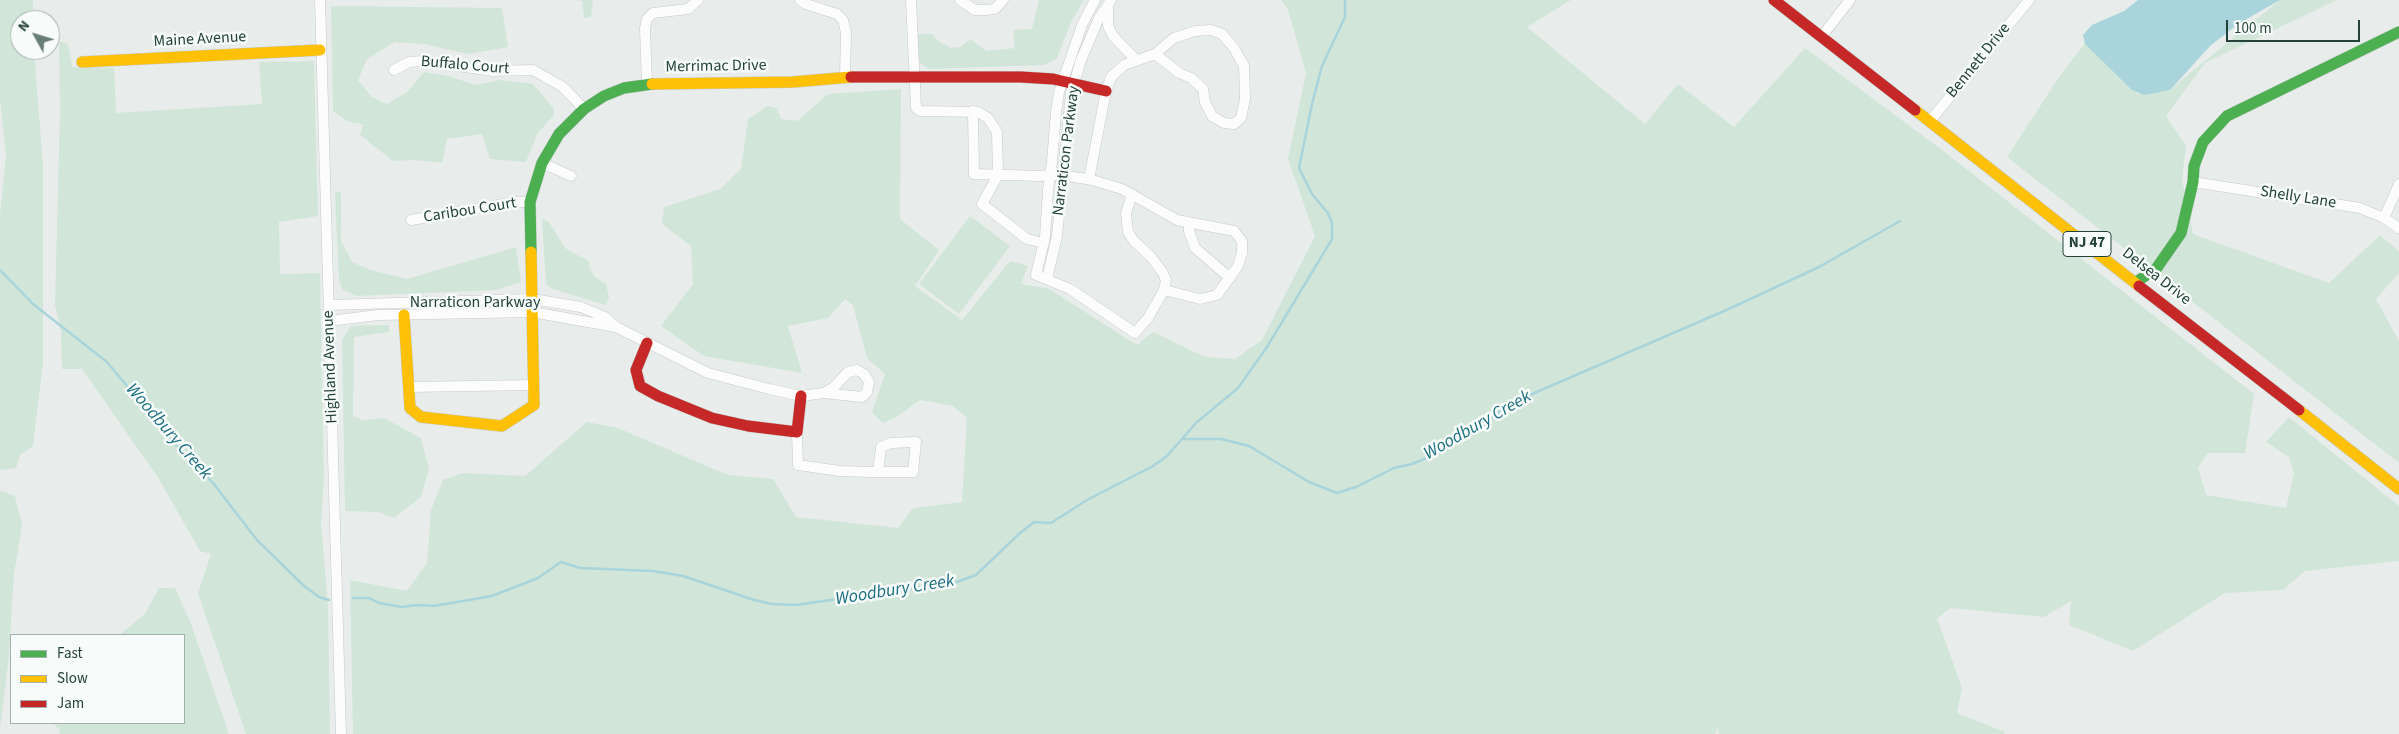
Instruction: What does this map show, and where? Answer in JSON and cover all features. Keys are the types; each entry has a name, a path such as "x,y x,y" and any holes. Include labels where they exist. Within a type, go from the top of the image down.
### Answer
{"street":[{"name":"Highland Avenue","path":"320,0 341,734"},
{"path":"647,84 645,28 647,19 653,13 688,9 698,0"},
{"path":"800,0 806,4 836,14 843,20 846,32 844,77"},
{"path":"910,0 913,77 915,104 918,110 973,112 988,118 997,132 998,175 982,204 1027,239 1044,243"},
{"path":"960,0 975,10 995,9 1003,0"},
{"name":"Narraticon Parkway","path":"1095,0 1082,25 1062,82 1056,112 1044,243 1036,275 1047,279 1057,236 1073,85 1099,18 1110,2"},
{"name":"Delsea Drive","path":"1774,0 2399,489"},
{"path":"1822,36 1850,0"},
{"name":"Bennett Drive","path":"1930,121 2029,0"},
{"path":"1110,2 1108,26 1113,36 1137,61"},
{"path":"1089,180 1106,91 1111,78 1124,65 1155,54 1174,38 1194,31 1211,30 1222,34 1234,48 1244,66 1246,99 1241,118 1234,124 1224,123 1212,116 1203,89 1191,78 1179,73 1155,54"},
{"path":"2136,282 2156,269 2181,233 2193,182 2194,166 2203,142 2227,116 2399,32"},
{"name":"Maine Avenue","path":"82,62 320,50"},
{"name":"Buffalo Court","path":"394,70 409,62 424,61 493,71 533,70 563,87 584,109"},
{"name":"Merrimac Drive","path":"409,387 410,408 421,417 502,426 534,405 530,202 542,162 559,134 584,109 604,96 624,88 647,84 792,82 844,77 1021,77 1062,82 1106,91"},
{"path":"973,112 974,174 1062,175 1089,180 1132,194 1178,220 1227,228 1234,231 1242,241 1242,252 1230,278 1217,295 1200,299 1164,290"},
{"path":"542,162 572,176"},
{"name":"Shelly Lane","path":"2193,182 2360,208 2384,218 2399,228"},
{"path":"2384,218 2399,184"},
{"path":"1047,279 1070,289 1135,333 1148,318 1164,290 1166,280 1151,257 1134,241 1128,232 1126,213 1132,194"},
{"name":"Caribou Court","path":"411,220 516,202 530,202"},
{"path":"1189,223 1189,231 1195,248 1230,278"},
{"name":"Narraticon Parkway","path":"328,305 532,300 581,307 609,320 616,327"},
{"name":"Narraticon Parkway","path":"329,321 404,315 532,312 616,327 708,373 802,396 824,392"},
{"path":"404,315 409,387 534,385"},
{"path":"648,342 642,351 636,370 640,386 658,396 712,418 748,426 796,432"},
{"path":"802,396 796,432 798,465 840,471 878,472 914,472 916,442 891,443 881,448 878,472"}],"green space":[{"path":"0,0 33,0 33,10 10,10 10,60 35,60 43,165 43,362 33,446 20,455 16,468 0,470 0,215 6,155 0,100"},
{"path":"575,0 593,0 591,17 584,18 582,1"},
{"path":"1039,0 1084,0 1071,22 1057,58 1044,65 928,69 916,59 915,34 933,34 937,40 951,48 960,47 970,39 987,51 1015,48 1013,30 1032,29"},
{"path":"1281,0 1571,0 1527,27 1645,124 1678,84 1734,127 1805,48 1946,153 2254,394 2245,453 2208,453 2198,468 2206,495 2286,508 2294,473 2289,457 2266,442 2289,417 2399,506 2399,561 2305,571 2283,590 2225,593 2133,651 2069,625 2071,601 2044,617 1951,608 1937,618 1962,688 1957,713 2005,732 2004,734 1719,734 1718,727 1715,734 353,734 350,580 407,591 427,563 431,510 443,480 463,473 525,476 587,422 618,428 728,475 773,479 796,517 898,528 913,508 962,502 967,418 953,406 920,400 895,418 883,423 872,412 885,374 867,358 853,305 845,299 828,318 788,326 802,373 704,356 661,326 693,284 691,246 662,224 664,207 720,189 741,169 748,119 768,106 777,108 781,119 797,121 828,94 901,89 900,219 939,250 915,286 962,320 1010,261 1028,266 1021,284 1049,289 1137,345 1153,332 1205,357 1235,359 1262,340 1315,236 1288,159 1306,73 1288,10"},
{"path":"2280,0 2337,0 2205,63 2166,116 2186,146 2182,179 2193,234 2329,283 2380,235 2399,251 2399,273 2376,299 2399,341 2399,463 2007,157 2061,74 2085,43 2138,94 2169,90"},
{"path":"331,6 502,8 508,47 468,54 424,44 395,42 367,59 358,80 372,97 387,104 407,92 424,72 449,76 475,85 500,80 533,84 554,109 554,115 537,134 526,162 490,159 482,134 447,139 442,163 415,160 393,161 360,135 363,124 349,122 333,111"},
{"path":"60,41 68,44 72,67 114,68 116,113 262,104 259,62 314,61 318,216 279,222 280,274 320,273 324,477 321,522 328,606 330,734 246,734 198,593 211,554 200,551 157,476 82,369 62,369 61,332 55,305"},
{"path":"341,191 341,241 352,262 370,270 407,279 516,247 521,282 496,290 356,296 343,290 339,280 335,193"},
{"path":"970,216 1010,246 959,314 919,284"},
{"path":"542,218 549,222 565,248 590,262 589,266 595,277 606,284 609,298 605,305 553,289 546,284"},
{"path":"389,325 389,332 354,337 353,416 362,420 384,418 421,438 429,469 421,497 394,518 379,512 345,511 342,340 351,326"},
{"path":"0,490 15,496 22,525 14,574 9,656 0,729"},
{"path":"159,588 175,588 190,621 229,734 59,734 60,730 54,724 185,724 185,634 120,634 144,615"}],"water":[{"path":"2138,0 2280,0 2238,24 2210,46 2170,90 2144,95 2132,90 2085,44 2083,35 2092,25 2124,11"}],"waterway":[{"name":"Woodbury Creek","path":"353,598 369,598 379,603 402,607 417,605 434,606 492,596 538,578 561,562 580,568 653,571 683,576 754,600 772,604 796,605 957,582 976,575 1034,522 1051,523 1087,500 1153,466 1167,456 1196,423 1238,388 1267,347 1332,239 1332,223 1328,213 1312,194 1299,168 1322,66 1345,17 1345,0"},
{"name":"Woodbury Creek","path":"1184,439 1221,439 1249,446 1309,482 1337,493 1356,487 1394,468 1412,464 1441,452 1476,430 1509,404 1731,308 1819,267 1900,221"},
{"name":"Woodbury Creek","path":"0,270 33,304 107,362 177,446 213,483 257,540 303,585 319,597 329,600"}],"traffic: fast":[{"path":"2136,282 2156,269 2181,233 2193,182 2194,166 2203,142 2227,116 2399,32"},
{"path":"531,252 530,202 542,163 559,134 584,109 604,96 624,88 652,84"}],"traffic: slow":[{"path":"82,62 320,50"},
{"path":"652,84 793,82 851,77"},
{"path":"1915,110 2139,286"},
{"path":"404,315 410,408 421,417 502,426 534,405 531,252"},
{"path":"2299,410 2399,489"}],"traffic: jam":[{"path":"1774,0 1915,110"},
{"path":"851,77 1021,77 1053,79 1106,91"},
{"path":"2139,286 2299,410"},
{"path":"647,343 636,370 640,386 658,396 712,418 748,426 797,432 801,396"}]}
